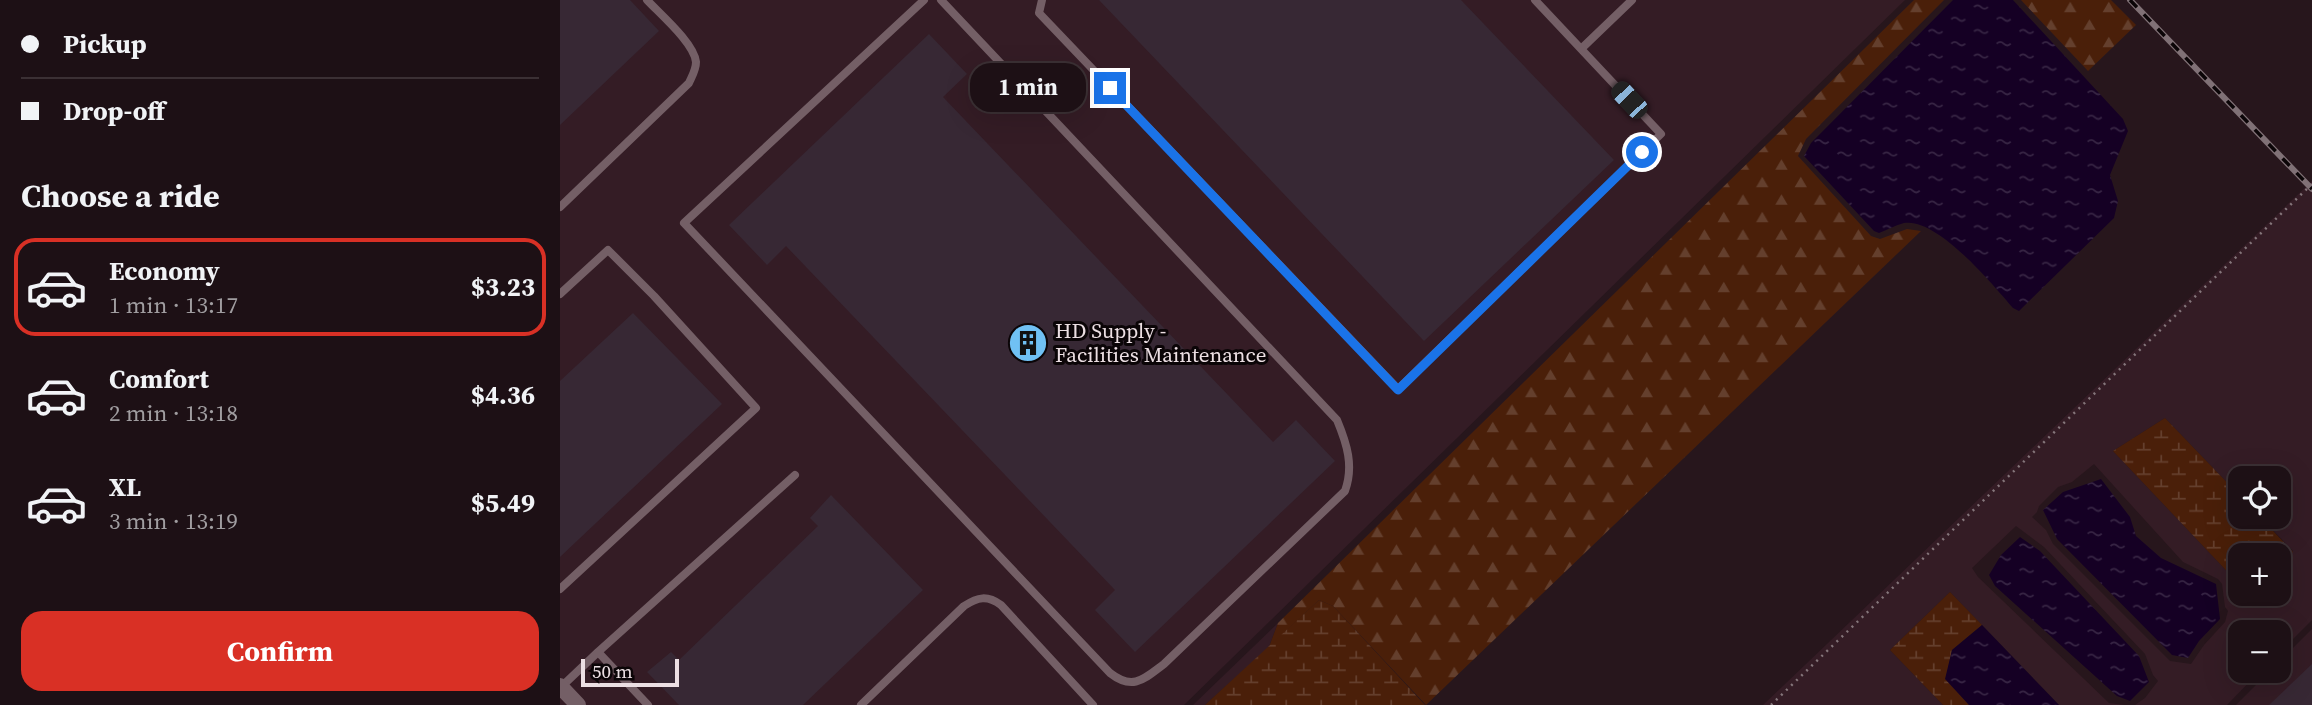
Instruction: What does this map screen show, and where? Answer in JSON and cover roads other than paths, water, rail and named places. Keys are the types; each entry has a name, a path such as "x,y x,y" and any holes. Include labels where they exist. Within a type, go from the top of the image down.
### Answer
{"street":[{"path":"560,687 578,705"}],"lane":[{"path":"560,207 689,83 695,69 696,59 691,49 647,0"},
{"path":"924,0 684,223 1110,673 1125,683 1134,682 1164,664 1345,491 1350,469 1348,449 1337,420 941,0"},
{"path":"1042,0 1038,13 1398,390 1661,134 1535,0"},
{"path":"1581,49 1632,0"},
{"path":"560,294 608,250 654,296 756,408 560,589"},
{"path":"560,687 795,475"},
{"path":"861,705 964,606 976,598 992,598 1093,705"},
{"path":"597,652 648,705"}],"water":[{"path":"1953,0 2013,0 2123,119 2128,131 2110,175 2118,201 2114,218 2019,311 1948,241 1932,231 1917,224 1904,223 1879,233 1874,231 1804,156 1811,143"},
{"path":"2101,479 2130,517 2136,536 2161,558 2216,584 2220,619 2199,641 2188,658 2172,655 2057,539 2043,510 2063,492"},
{"path":"2020,537 2040,551 2139,656 2149,682 2130,701 2117,696 1995,586 1989,575 2001,555"},
{"path":"1982,625 2059,705 1969,705 1945,679 1952,650"}],"railway":[{"path":"2130,0 2312,189"}],"place":[{"name":"HD Supply - Facilities Maintenance","path":"1028,343"}]}
